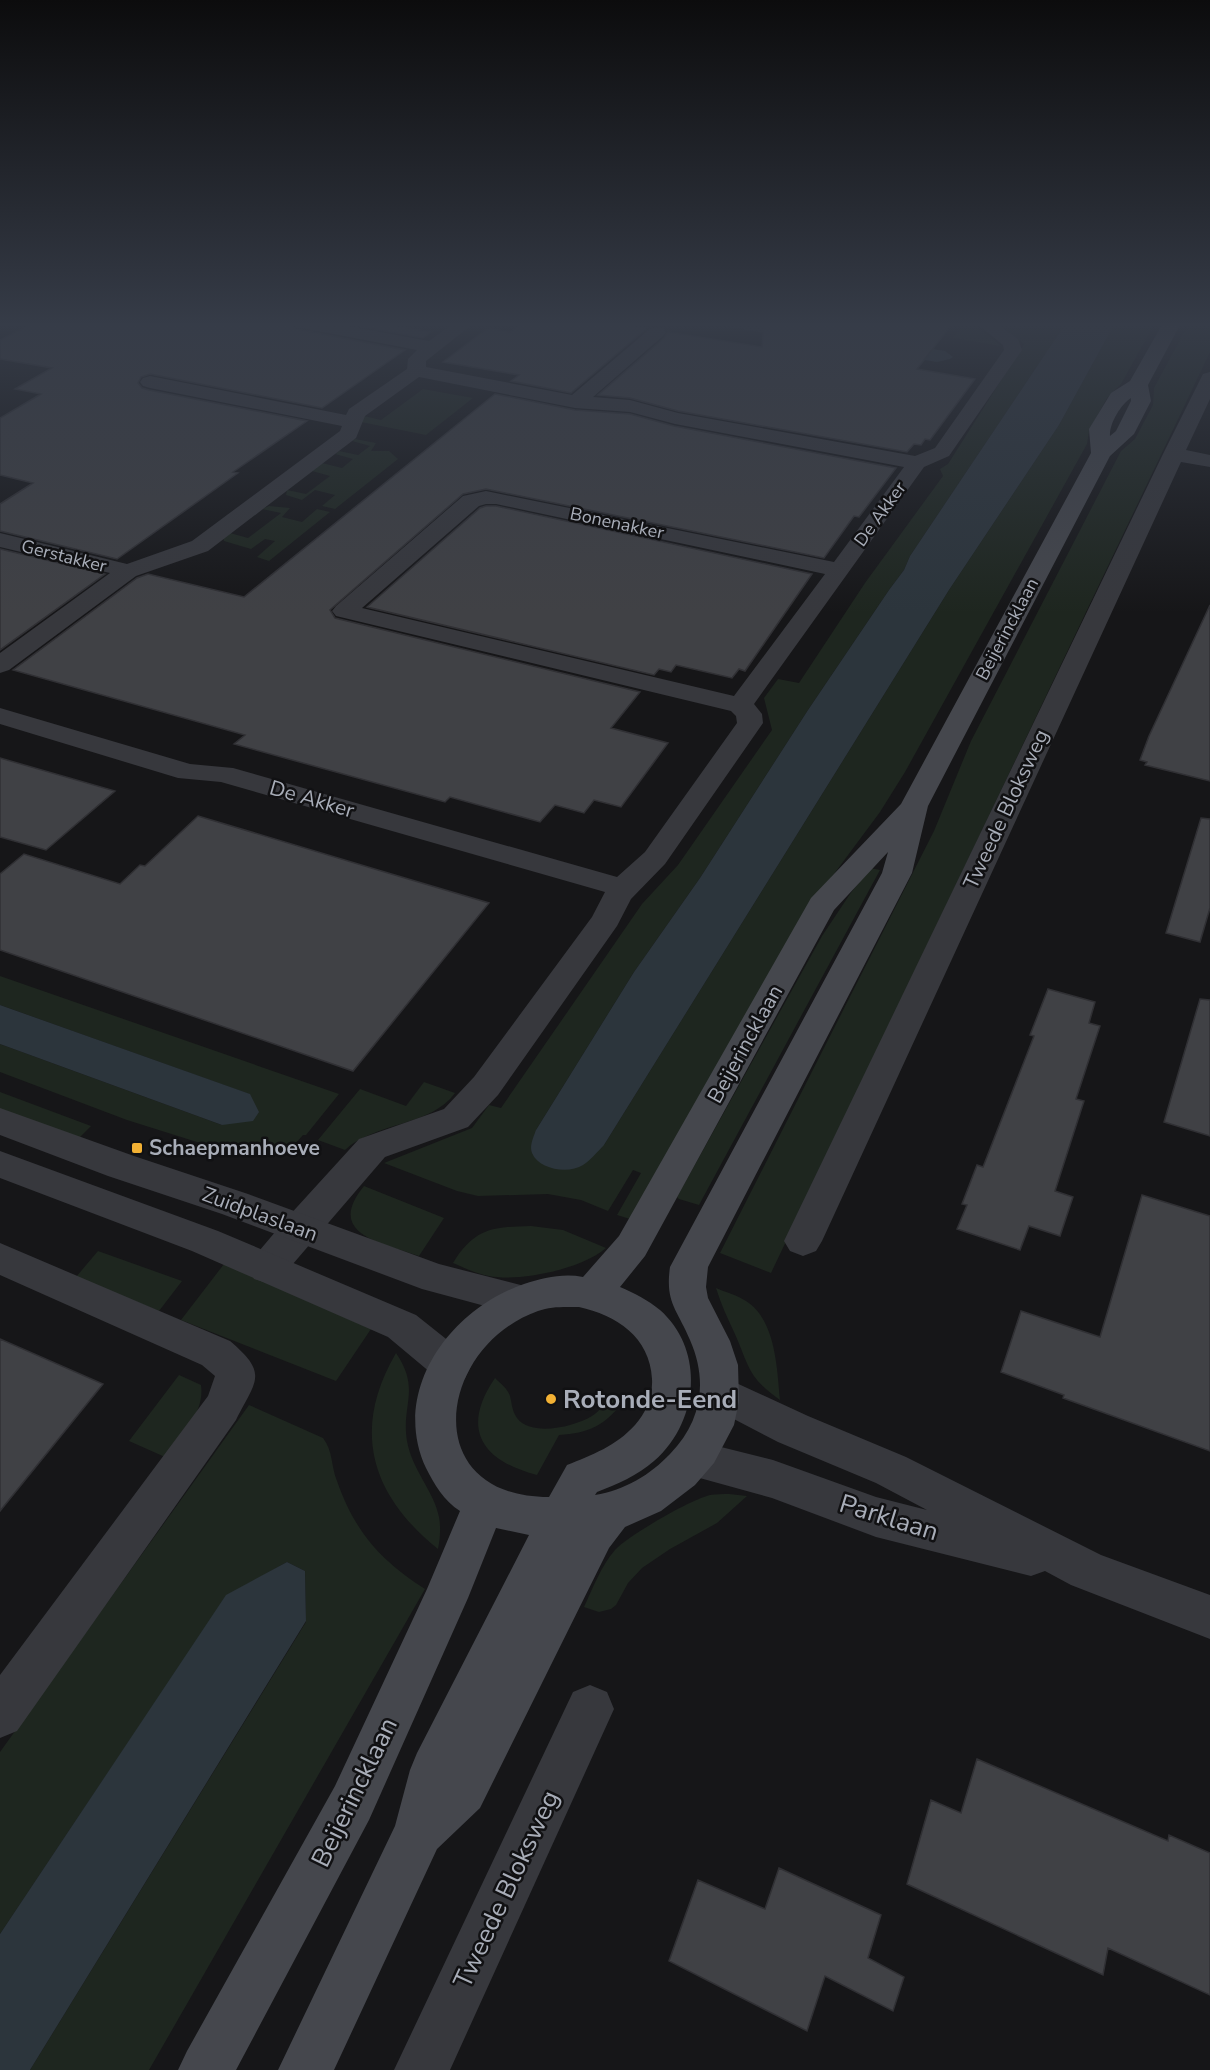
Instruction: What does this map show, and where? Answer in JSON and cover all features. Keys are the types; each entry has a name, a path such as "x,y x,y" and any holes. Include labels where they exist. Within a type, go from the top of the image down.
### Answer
{"main road":[{"name":"Beijerincklaan","path":"721,1393 716,1356 686,1290 689,1267 897,873 914,806 1101,453 1124,434 1132,420"},
{"name":"Beijerincklaan","path":"591,1294 632,1246 822,905 914,806"},
{"path":"306,2070 418,1831 434,1770 561,1517 582,1478 619,1462 637,1451 651,1438 668,1406 674,1372 665,1345 647,1321 621,1304 591,1294 554,1292 522,1300 478,1328 441,1383 434,1421 437,1441 453,1476 466,1492 501,1512 520,1517 561,1517 610,1512 633,1504 656,1491 693,1459 712,1427 721,1393 674,1372"},
{"name":"Beijerincklaan","path":"206,2070 352,1803 446,1598 484,1504"},
{"path":"418,1831 463,1791 594,1534 610,1512"}],"street":[{"path":"0,665 128,571 200,546 349,434 353,422 341,420"},
{"name":"De Akker","path":"684,420 917,463 840,570"},
{"path":"917,463 942,452 965,420"},
{"name":"Tweede Bloksweg","path":"803,1241 1190,420"},
{"path":"1173,454 1210,461"},
{"name":"Bonenakker","path":"740,705 344,611 471,501 486,497 840,570"},
{"name":"Gerstakker","path":"0,540 128,571"},
{"path":"267,1268 372,1148 456,1118 493,1077 606,919 612,904 634,873 655,858 750,723 749,714 740,705 840,570"},
{"name":"De Akker","path":"0,716 188,772 223,774 624,888"},
{"name":"Zuidplaslaan","path":"0,1121 435,1278 522,1300"},
{"name":"Zuidplaslaan","path":"0,1164 205,1240 402,1326 451,1366"},
{"path":"0,1258 216,1353 236,1370 234,1386 222,1408 0,1714"},
{"name":"Parklaan","path":"721,1393 793,1429 891,1470 1087,1570 1210,1617"},
{"name":"Parklaan","path":"693,1459 773,1479 876,1517 1087,1570"},
{"name":"Tweede Bloksweg","path":"422,2070 590,1709"}],"shaded area":[{"path":"362,420 446,420 426,435 361,422"},
{"path":"976,420 1001,420 910,556 904,570 808,710 700,878 634,972 536,1130 604,1145 949,590 1062,420 1095,420 1089,431 1087,444 905,772 880,812 805,913 630,1219 617,1215 641,1173 633,1170 608,1211 581,1200 548,1194 478,1196 457,1191 384,1163 472,1128 489,1105 501,1108 642,904 678,865 772,730 764,698 778,679 799,683 865,583 943,476 940,469 948,464"},
{"path":"1001,420 1062,420 949,590 604,1145 589,1161 577,1168 555,1169 541,1163 531,1150 536,1130 634,972 700,878 808,710 904,570 910,556"},
{"path":"1145,420 1178,420 771,1273 720,1253 934,831 971,741 1121,451 1135,439"},
{"path":"355,439 376,443 371,451 389,451 398,459 335,509 322,506 335,495 315,490 302,500 286,495 287,490 306,494 330,476 312,471 322,463 342,468 353,459 335,454 339,451 358,455 370,446 352,441"},
{"path":"269,506 290,508 282,517 302,522 317,509 330,512 269,561 257,557 275,541 265,539 251,549 224,541 223,537 230,533 248,538 281,513 262,509"},
{"path":"870,868 880,870 699,1205 679,1199 677,1197 822,936"},
{"path":"0,976 339,1094 306,1135 303,1135 295,1144 216,1148 127,1120 0,1072 0,1044 222,1125 249,1094 0,1005"},
{"path":"0,1005 250,1094 259,1112 253,1121 222,1125 0,1044"},
{"path":"424,1082 455,1093 445,1104 432,1112 372,1134 345,1150 318,1140 360,1089 406,1106"},
{"path":"0,1092 91,1126 79,1138 0,1112"},
{"path":"364,1186 444,1218 419,1256 375,1241 363,1235 354,1226 351,1216 353,1203"},
{"path":"531,1226 563,1230 606,1248 567,1268 517,1277 484,1275 453,1263 461,1251 477,1236 505,1227"},
{"path":"98,1251 182,1281 159,1311 76,1277"},
{"path":"224,1264 371,1329 336,1381 181,1320"},
{"path":"716,1288 746,1301 764,1320 773,1346 780,1400 761,1384 750,1370"},
{"path":"396,1353 403,1366 409,1387 406,1417 407,1441 413,1461 433,1498 439,1517 438,1549 415,1528 397,1506 383,1484 375,1460 372,1435 374,1409 382,1381"},
{"path":"179,1375 201,1385 201,1395 196,1414 165,1457 129,1441"},
{"path":"495,1378 509,1393 517,1418 524,1424 542,1429 575,1424 584,1420 597,1412 607,1398 623,1402 609,1417 595,1427 559,1435 537,1475 502,1461 490,1452 482,1440 478,1427 479,1413 484,1396"},
{"path":"249,1405 323,1438 329,1448 335,1475 344,1499 361,1530 382,1556 425,1589 149,2070 30,2070 306,1622 305,1571 287,1562 226,1596 0,1934 0,1752"},
{"path":"729,1494 747,1496 717,1523 670,1549 642,1568 628,1583 616,1605 611,1609 599,1612 584,1607 606,1563 622,1544 646,1527 701,1498"},
{"path":"287,1562 305,1571 306,1621 30,2070 0,2070 0,1934 226,1595"}],"building":[{"path":"0,420 307,421 233,472 238,473 117,559 0,531 0,504 33,483 0,475"},
{"path":"463,420 651,420 896,468 859,517 854,516 824,558 486,489 463,494 330,610 335,618 640,692 611,728 668,743 621,807 594,800 584,813 555,805 540,822 450,797 445,802 234,744 245,735 13,670 137,578 148,574 244,597"},
{"path":"726,420 945,420 930,440 925,439 921,445 914,444 907,452"},
{"path":"496,506 812,574 745,671 739,669 732,678 676,665 671,672 659,669 654,675 367,607 480,508"},
{"path":"0,549 105,574 0,650"},
{"path":"1210,605 1210,781 1145,765 1147,762 1140,760"},
{"path":"0,758 115,791 46,850 0,837"},
{"path":"198,816 489,903 353,1071 0,950 0,874 24,854 120,884 140,865 145,866"},
{"path":"1201,818 1210,819 1210,908 1200,942 1166,933"},
{"path":"1048,989 1095,1002 1089,1023 1100,1026 1076,1099 1084,1101 1055,1191 1073,1197 1060,1236 1029,1226 1020,1250 957,1229 967,1205 962,1204 977,1165 983,1167 1034,1036 1030,1035"},
{"path":"1200,999 1210,1000 1210,1136 1164,1122"},
{"path":"1142,1195 1210,1216 1210,1451 1063,1398 1064,1395 1001,1372 1021,1311 1100,1337"},
{"path":"0,1339 103,1384 0,1511"},
{"path":"977,1759 1168,1841 1169,1835 1210,1853 1210,1995 1108,1948 1103,1975 907,1884 931,1800 961,1813"},
{"path":"779,1868 881,1915 868,1958 904,1977 893,2011 825,1976 807,2031 669,1961 698,1880 765,1909"}],"place":[{"name":"Schaepmanhoeve","path":"137,1148"},
{"name":"Rotonde-Eend","path":"551,1399"}]}
